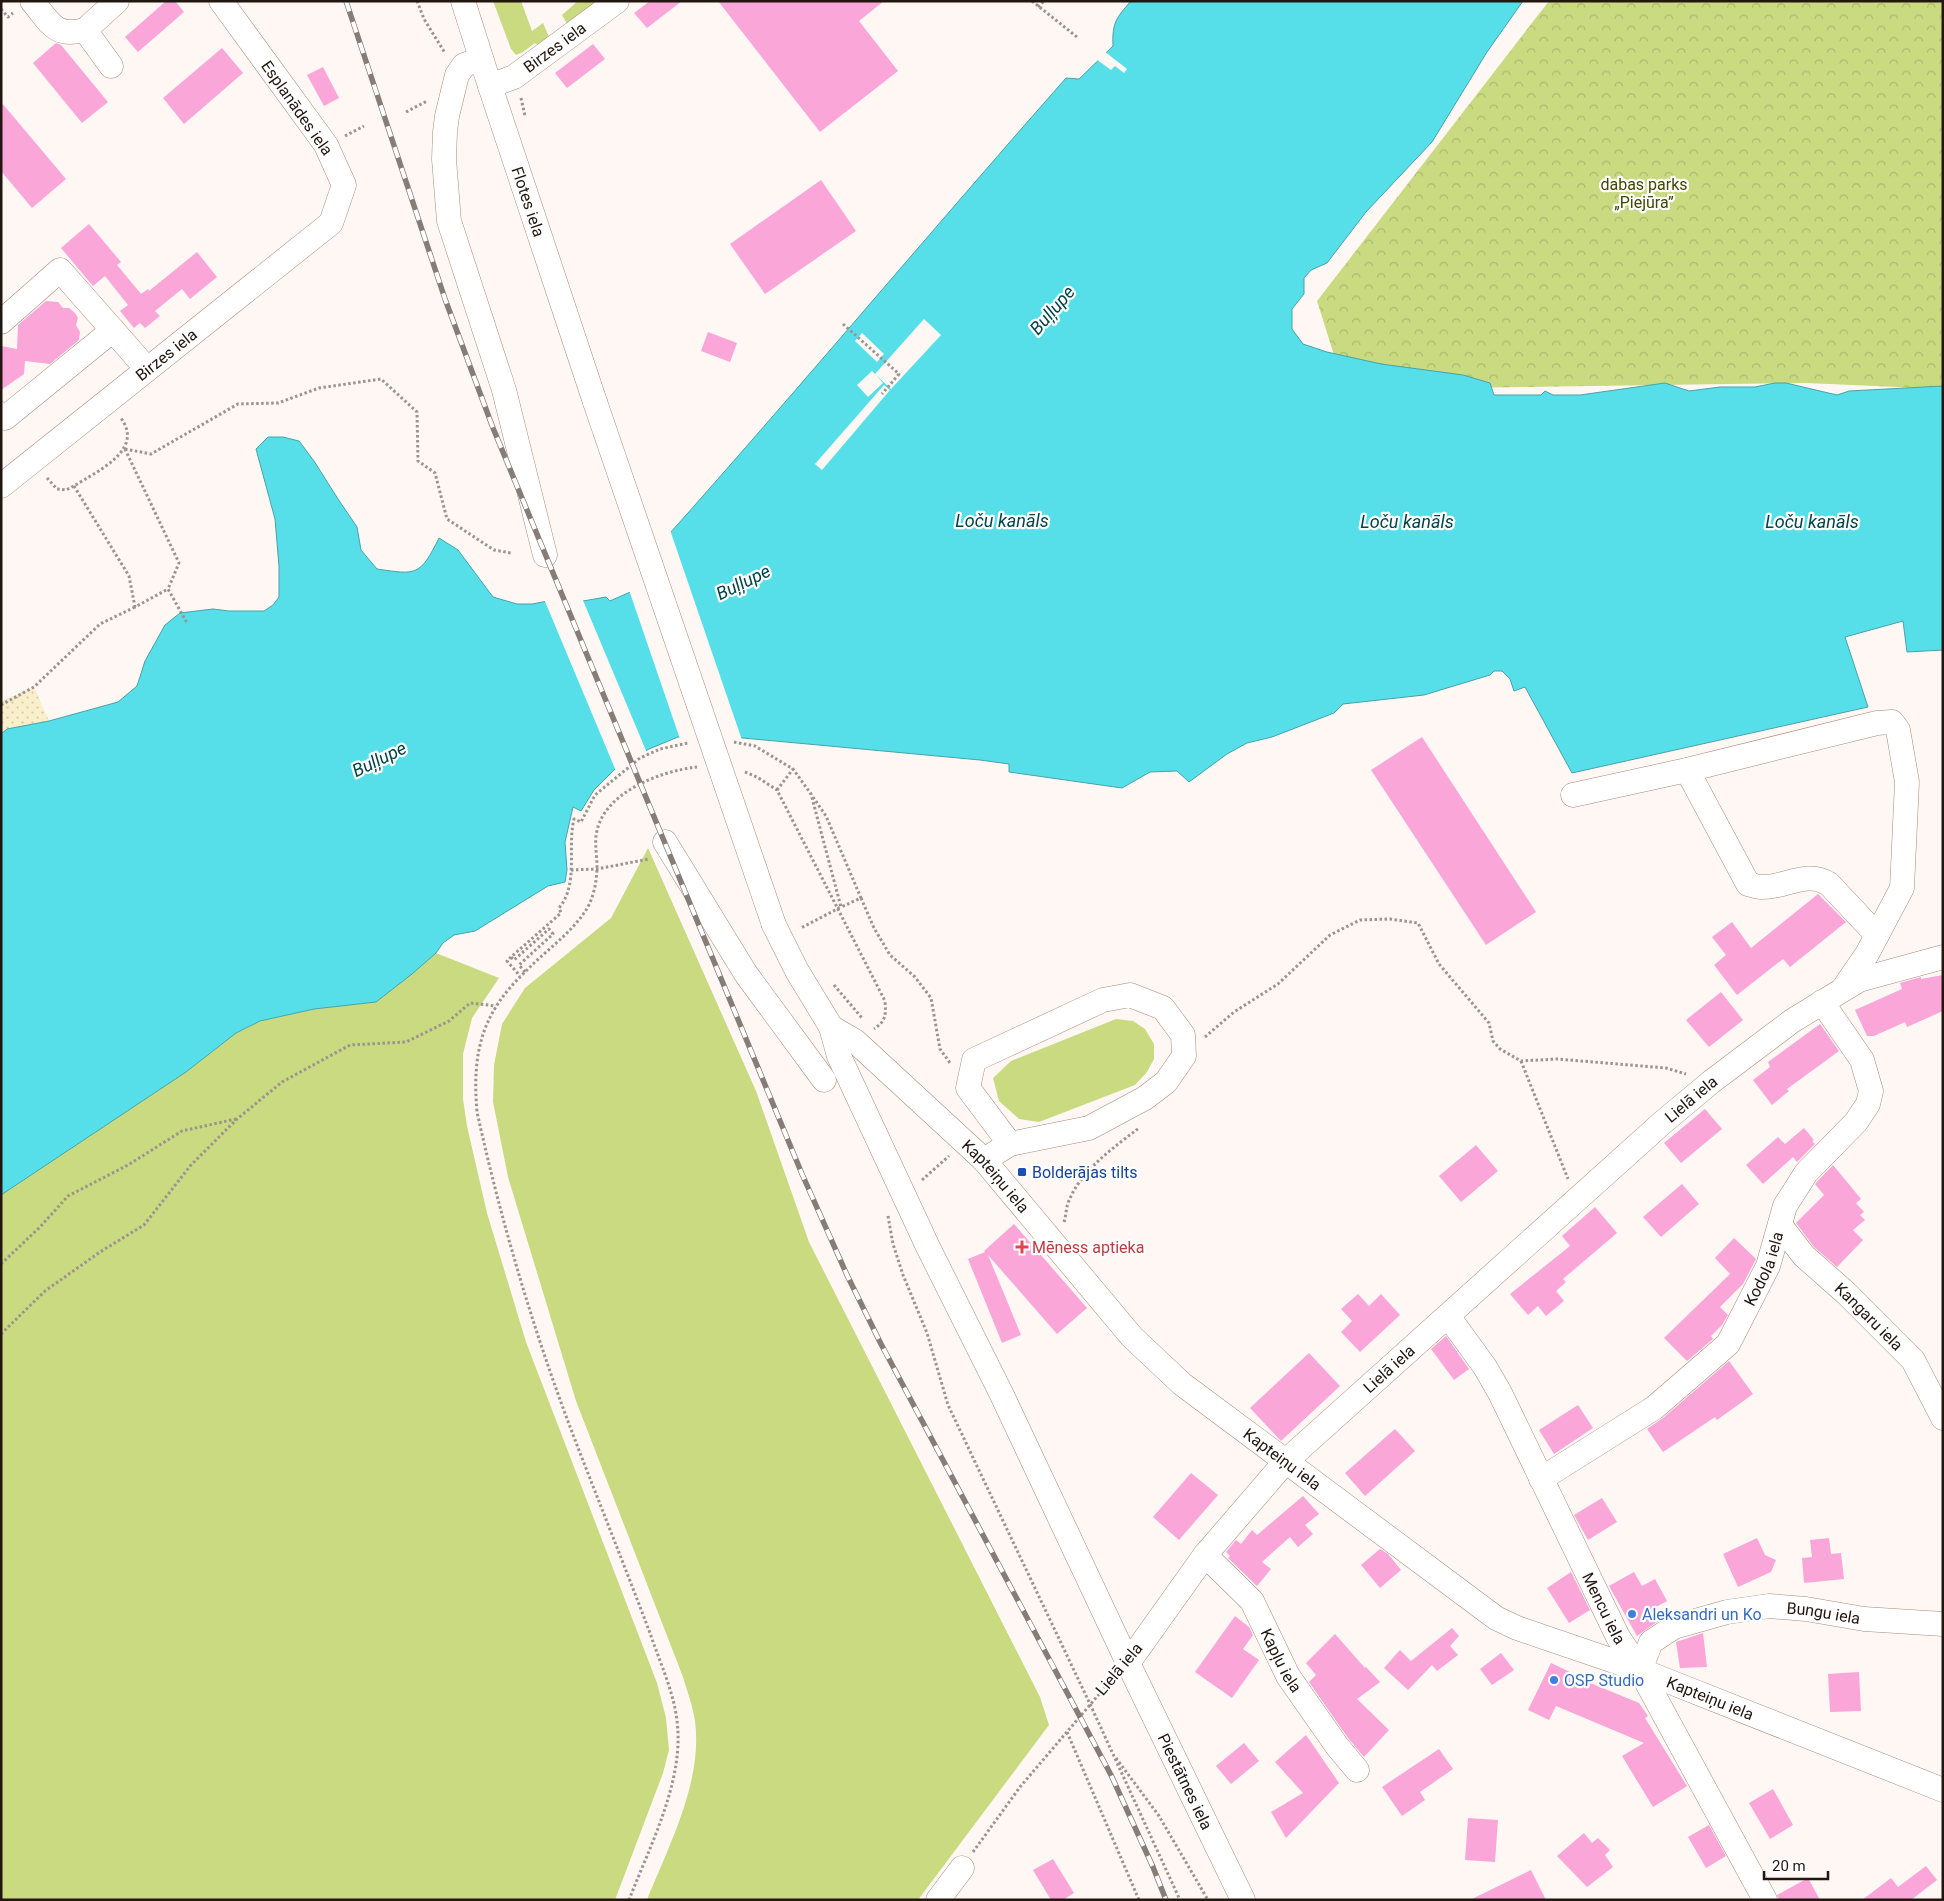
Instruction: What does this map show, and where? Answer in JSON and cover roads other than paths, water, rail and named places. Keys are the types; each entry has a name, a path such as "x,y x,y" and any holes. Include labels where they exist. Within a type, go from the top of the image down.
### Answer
{"street":[{"path":"32,1 56,30 72,33 84,30 104,5"},
{"name":"Esplanādes iela","path":"222,1 326,145 344,185 330,222"},
{"name":"Flotes iela","path":"464,1 481,59 595,402 774,924"},
{"name":"Birzes iela","path":"490,86 514,76 617,1"},
{"path":"84,30 111,66"},
{"path":"481,59 464,65 457,75 447,116 444,158 449,221 504,390 545,555"},
{"name":"Birzes iela","path":"1,486 330,222"},
{"path":"1,322 60,270 147,369"},
{"path":"1,414 5,418 113,330"},
{"path":"1573,795 1687,770 1878,723 1892,722 1898,730 1907,782 1902,888 1867,954 1843,990"},
{"path":"1687,770 1748,884 1760,887 1820,878 1829,884 1877,935"},
{"path":"657,850 824,1080"},
{"name":"Kapteiņu iela","path":"774,924 797,971 831,1027 855,1041 984,1160 1132,1336 1182,1384 1496,1618 1517,1628 1640,1670 1936,1787"},
{"name":"Lielā iela","path":"1128,1662 1205,1555 1286,1461 1711,1082 1792,1021 1859,980 1943,957"},
{"path":"984,1160 1010,1144 1089,1128 1145,1098 1166,1082 1184,1056 1183,1034 1163,1008 1130,995 1103,1000 974,1060 968,1088 1010,1144"},
{"name":"Kodola iela","path":"1541,1479 1654,1408 1728,1344 1768,1266 1785,1206 1806,1173 1856,1122 1868,1104 1870,1091 1862,1060 1822,1002"},
{"name":"Piestātnes iela","path":"831,1027 839,1056 928,1247 1001,1393 1243,1900"},
{"name":"Kangaru iela","path":"1780,1225 1804,1256 1846,1293 1913,1360 1943,1418"},
{"name":"Mencu iela","path":"1448,1316 1485,1367 1500,1393 1618,1637 1640,1670 1765,1900"},
{"name":"Kapļu iela","path":"1205,1555 1252,1601 1288,1676 1337,1746 1357,1770"},
{"name":"Bungu iela","path":"1640,1670 1651,1642 1674,1627 1727,1612 1769,1606 1806,1609 1864,1619 1943,1624"},
{"path":"938,1900 962,1868"}],"water":[{"path":"1131,1 1523,1 1487,52 1432,142 1366,212 1327,263 1311,270 1304,278 1304,294 1292,309 1292,329 1303,344 1327,352 1381,364 1463,375 1490,383 1494,395 1541,395 1545,391 1553,395 1580,395 1665,383 1689,391 1786,383 1837,395 1849,391 1943,386 1943,650 1907,652 1903,621 1845,637 1868,707 1572,773 1525,687 1514,691 1510,679 1502,671 1494,671 1490,675 1424,695 1343,704 1334,713 1272,737 1247,743 1227,754 1189,782 1177,771 1150,772 1122,788 1009,772 1009,764 980,760 732,737 678,737 649,749 615,769 594,790 581,811 573,807 565,842 567,870 565,882 548,886 475,931 454,935 443,943 436,953 412,974 376,1002 314,1009 260,1021 236,1033 186,1072 1,1195 1,734 7,729 49,721 118,702 137,686 145,661 165,625 180,613 213,609 264,611 273,605 279,597 279,566 275,519 256,449 268,437 283,437 299,441 357,527 361,550 377,569 401,572 416,570 427,560 439,538 458,550 493,597 517,604 548,601 583,601 606,597 610,601 637,589 641,581 637,570 1012,139 1066,78 1079,79 1113,46 1113,32 1116,21"}],"railway":[{"path":"346,1 445,299 493,428 802,1174 847,1275 881,1344 1111,1775 1166,1900"}],"place":[{"name":"Bolderājas tilts","path":"1022,1172"},
{"name":"Mēness aptieka","path":"1022,1247"},
{"name":"Aleksandri un Ko","path":"1632,1614"},
{"name":"OSP Studio","path":"1554,1680"}],"park label":[{"name":"dabas parks „Piejūra”","path":"1644,193"}],"water label":[{"name":"Buļļupe","path":"1052,310"},
{"name":"Loču kanāls","path":"1002,520"},
{"name":"Loču kanāls","path":"1407,521"},
{"name":"Loču kanāls","path":"1812,521"},
{"name":"Buļļupe","path":"743,582"},
{"name":"Buļļupe","path":"379,759"}]}
